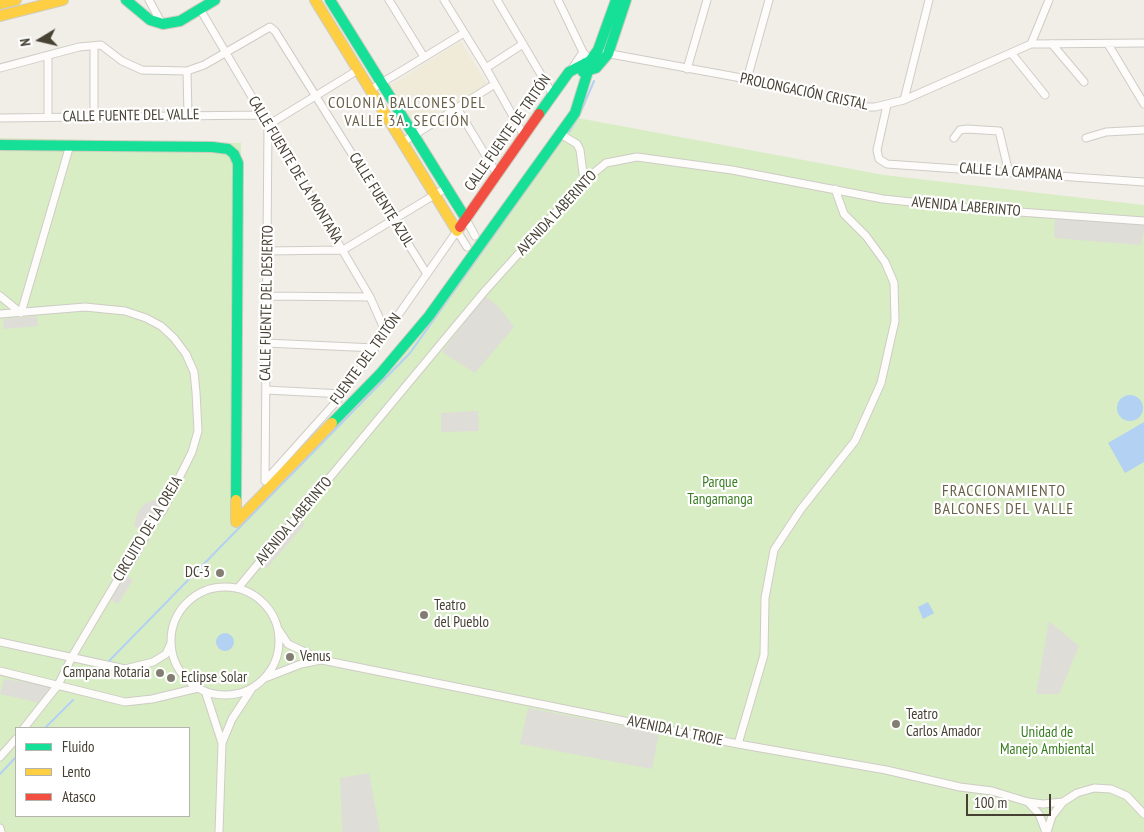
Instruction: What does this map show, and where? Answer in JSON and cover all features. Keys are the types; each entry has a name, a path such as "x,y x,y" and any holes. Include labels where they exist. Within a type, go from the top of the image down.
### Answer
{"street":[{"path":"0,4 16,0"},
{"path":"0,16 63,0"},
{"path":"126,0 150,20 163,24 180,21 215,0"},
{"path":"149,0 163,24"},
{"path":"315,0 458,231 466,247"},
{"path":"330,0 466,219 474,236"},
{"path":"389,0 424,57"},
{"path":"444,0 486,68 524,136"},
{"path":"497,0 553,95"},
{"path":"558,0 591,67"},
{"path":"603,52 616,0"},
{"path":"0,145 212,147 228,149 234,154 238,163 236,522 405,346 429,316 575,113 591,67 603,52 626,0"},
{"path":"687,69 707,0"},
{"path":"747,79 769,0"},
{"path":"904,100 929,0"},
{"path":"1049,0 1031,44 1144,43"},
{"name":"CALLE FUENTE DE LA MONTAÑA","path":"200,9 370,297 386,333"},
{"name":"CALLE FUENTE AZUL","path":"226,52 270,27 275,30 427,274"},
{"path":"370,90 464,33"},
{"path":"486,68 523,44"},
{"name":"PROLONGACIÓN CRISTAL","path":"603,52 747,79 863,107 887,105 904,100 1031,44"},
{"path":"1052,44 1084,82"},
{"path":"1108,44 1144,104"},
{"path":"0,68 94,46 107,48 122,61 142,70 187,71 226,52"},
{"path":"94,46 94,118"},
{"name":"CALLE FUENTE DE TRITÓN","path":"458,231 583,52"},
{"path":"1012,54 1045,95"},
{"path":"48,56 48,117"},
{"path":"569,72 591,67"},
{"path":"268,125 358,70"},
{"path":"187,71 188,116"},
{"path":"403,142 495,84"},
{"name":"CALLE LA CAMPANA","path":"887,105 877,150 879,159 887,164 1144,182"},
{"path":"457,108 498,174"},
{"name":"CALLE FUENTE DEL VALLE","path":"0,118 263,115"},
{"name":"CALLE FUENTE DEL DESIERTO","path":"265,481 268,125"},
{"path":"954,138 960,130 999,131 1009,172"},
{"path":"1086,138 1106,132 1144,130"},
{"path":"561,135 576,144 580,150 584,181"},
{"path":"0,296 21,313 70,145"},
{"name":"AVENIDA LABERINTO","path":"238,588 484,292 584,181 606,163 637,157 732,170 883,199 978,209 1144,221"},
{"path":"267,251 343,250 446,188"},
{"path":"738,744 764,655 765,598 774,550 800,509 855,441 881,383 895,321 894,283 885,262 866,236 844,214 835,189"},
{"name":"FUENTE DEL TRITÓN","path":"265,481 343,394 458,231"},
{"path":"267,296 370,297"},
{"name":"CIRCUITO DE LA OREJA","path":"0,314 86,307 125,311 146,318 161,326 174,338 194,372 198,431 192,452 163,510 121,574 71,659 58,685 25,727"},
{"path":"266,343 375,348"},
{"path":"266,390 343,394"},
{"path":"0,642 71,659 126,669 153,662 166,654 171,643 173,625 181,609 194,596 210,589 227,586 238,588 260,599 272,612 278,629 279,646 275,664 265,678 251,690 232,719 222,743 219,832"},
{"name":"AVENIDA LA TROJE","path":"278,629 288,644 322,660 738,744 886,770 960,787 992,790 1028,802 1043,804 1063,802"},
{"path":"171,643 181,664 184,677 201,690 215,695 233,695 251,690"},
{"name":"AVENIDA LA TROJE","path":"265,678 301,664 322,660"},
{"path":"0,671 125,702 201,690"},
{"path":"201,690 222,743"},
{"path":"0,756 15,740"},
{"path":"1047,832 1052,816 1063,802 1077,793 1094,788 1111,789 1127,796 1144,814"},
{"path":"1028,802 1040,814 1047,832"},
{"path":"0,828 1,832"}],"shaded area":[{"path":"461,41 487,84 415,129 389,86"},
{"path":"1055,218 1144,225 1141,245 1054,238"},
{"path":"485,296 498,306 514,327 475,373 442,352"},
{"path":"37,316 38,326 4,329 3,319"},
{"path":"478,411 479,431 441,432 441,413"},
{"path":"153,500 164,502 149,527 139,528 134,526 137,514 143,505"},
{"path":"300,519 305,524 267,568 260,566"},
{"path":"126,575 133,580 118,604 110,599"},
{"path":"1049,621 1079,646 1059,694 1036,694"},
{"path":"4,679 56,687 44,704 0,694"},
{"path":"528,708 659,733 652,769 520,744"},
{"path":"369,773 380,832 342,832 340,778"}],"green space":[{"name":"Parque Tangamanga","path":"567,116 884,175 1144,205 1144,832 0,832 0,138 241,143 241,514 406,341"}],"water":[{"path":"1130,395 1139,399 1143,408 1139,417 1130,421 1121,417 1117,408 1121,399"},
{"path":"1144,422 1144,462 1125,473 1108,443"},
{"path":"928,602 934,613 923,619 918,607"},
{"path":"221,633 229,633 234,638 232,649 221,651 216,646 216,638"}],"waterway":[{"path":"569,132 579,116 594,81"},
{"path":"109,661 410,353 561,141"},
{"path":"46,727 73,700"},
{"path":"0,774 15,758"}],"traffic: fast":[{"path":"126,0 150,20 163,24 180,21 215,0"},
{"path":"330,0 466,219"},
{"path":"539,114 569,72 590,61 598,50 616,0"},
{"path":"583,72 596,68 608,54 626,0"},
{"path":"332,423 380,374 429,316 575,113 588,71"},
{"path":"0,145 212,147 228,149 234,154 238,163 236,500"}],"traffic: slow":[{"path":"0,4 16,0"},
{"path":"0,16 63,0"},
{"path":"315,0 457,231 460,227"},
{"path":"236,500 236,522 332,423"}],"traffic: jam":[{"path":"460,227 539,114"}],"place":[{"name":"DC-3","path":"220,573"},
{"name":"Teatro del Pueblo","path":"424,615"},
{"name":"Venus","path":"290,657"},
{"name":"Campana Rotaria","path":"160,673"},
{"name":"Eclipse Solar","path":"171,678"},
{"name":"Teatro Carlos Amador","path":"896,724"}],"district":[{"name":"COLONIA BALCONES DEL VALLE 3A. SECCIÓN","path":"407,112"},
{"name":"FRACCIONAMIENTO BALCONES DEL VALLE","path":"1004,500"}],"park label":[{"name":"Unidad de Manejo Ambiental","path":"1047,742"}]}
